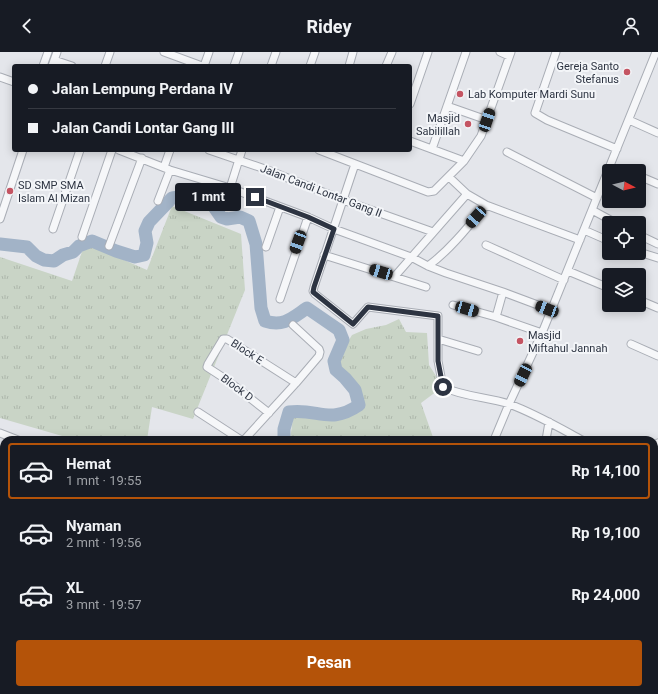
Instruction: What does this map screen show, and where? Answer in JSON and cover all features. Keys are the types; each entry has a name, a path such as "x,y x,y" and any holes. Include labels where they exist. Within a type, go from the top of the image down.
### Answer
{"street":[{"path":"44,64 48,52"},
{"path":"53,63 57,52"},
{"path":"106,64 110,52"},
{"path":"164,52 183,55 199,64"},
{"path":"204,64 209,52"},
{"path":"235,64 239,52"},
{"path":"272,64 276,52"},
{"path":"311,64 315,52"},
{"path":"350,64 354,52"},
{"path":"387,64 392,52"},
{"path":"412,98 428,52"},
{"path":"432,149 466,52"},
{"path":"324,152 428,192 434,191 464,161 481,136 510,54 500,52"},
{"path":"556,52 535,112 561,126 617,149"},
{"path":"611,164 656,52"},
{"path":"0,77 12,81"},
{"path":"447,106 487,120"},
{"path":"629,120 658,133"},
{"path":"412,142 464,161"},
{"path":"0,219 22,152"},
{"path":"53,229 79,152"},
{"path":"82,237 111,152"},
{"path":"125,152 167,168 230,188 308,217 334,229 411,257 428,266 458,278 503,292 551,310"},
{"path":"158,201 170,152"},
{"name":"Jalan Candi Lontar Gang II","path":"215,152 433,232"},
{"path":"230,188 241,152"},
{"path":"507,152 597,198"},
{"path":"109,246 142,158"},
{"path":"355,164 313,292 353,324 368,307 438,316 438,361 443,387 509,404 549,422 575,436"},
{"path":"449,177 466,194 486,205 580,240"},
{"path":"646,179 658,184"},
{"path":"496,436 542,333 602,186"},
{"path":"395,276 466,194"},
{"path":"428,266 462,234 486,205"},
{"path":"266,247 280,207"},
{"path":"592,210 603,216"},
{"path":"280,299 291,263 308,217"},
{"path":"584,230 602,238"},
{"path":"646,238 658,244"},
{"path":"486,245 564,280"},
{"path":"646,254 658,258"},
{"path":"324,255 395,276 426,287"},
{"path":"568,270 602,285"},
{"path":"496,317 503,292"},
{"path":"646,303 658,308"},
{"path":"453,305 496,317 542,333"},
{"path":"247,436 296,383 320,352 293,325"},
{"name":"Block E","path":"208,364 225,338 296,383"},
{"path":"438,339 478,351"},
{"path":"631,344 658,356"},
{"name":"Block D","path":"208,364 207,367 227,380 269,412"},
{"path":"198,412 237,436"},
{"path":"547,436 549,422"}],"green space":[{"path":"172,206 241,234 245,290 193,419 152,407 148,436 62,436 0,418 0,257 72,281 85,243 147,270"},
{"path":"399,319 406,332 427,333 429,365 438,379 437,391 421,403 433,436 291,436 293,418 298,416 306,415 320,419 333,419 359,412 363,403 362,398 354,383 338,367 338,358 352,335 366,329 386,325"}],"waterway":[{"path":"0,244 27,247 36,256 44,260 54,261 63,255 73,252 79,246 92,241 135,257 144,255 147,243 145,231 149,222 172,198 186,196 198,197 212,204 221,217 227,219 240,217 249,221 256,244 261,308 265,321 272,323 283,322 307,308 339,330 343,340 334,361 336,370 355,390 359,405 349,411 332,415 299,411 289,412 284,429 284,436"}],"place":[{"name":"Gereja Santo Stefanus","path":"627,72"},
{"name":"Lab Komputer Mardi Sunu","path":"460,94"},
{"name":"Masjid Sabilillah","path":"468,124"},
{"name":"SD SMP SMA Islam Al Mizan","path":"10,191"},
{"name":"Masjid Miftahul Jannah","path":"520,341"}],"route":[{"path":"255,197 308,217 334,229 324,255 313,292 353,324 368,307 438,316 438,361 441,383 443,387"}]}
